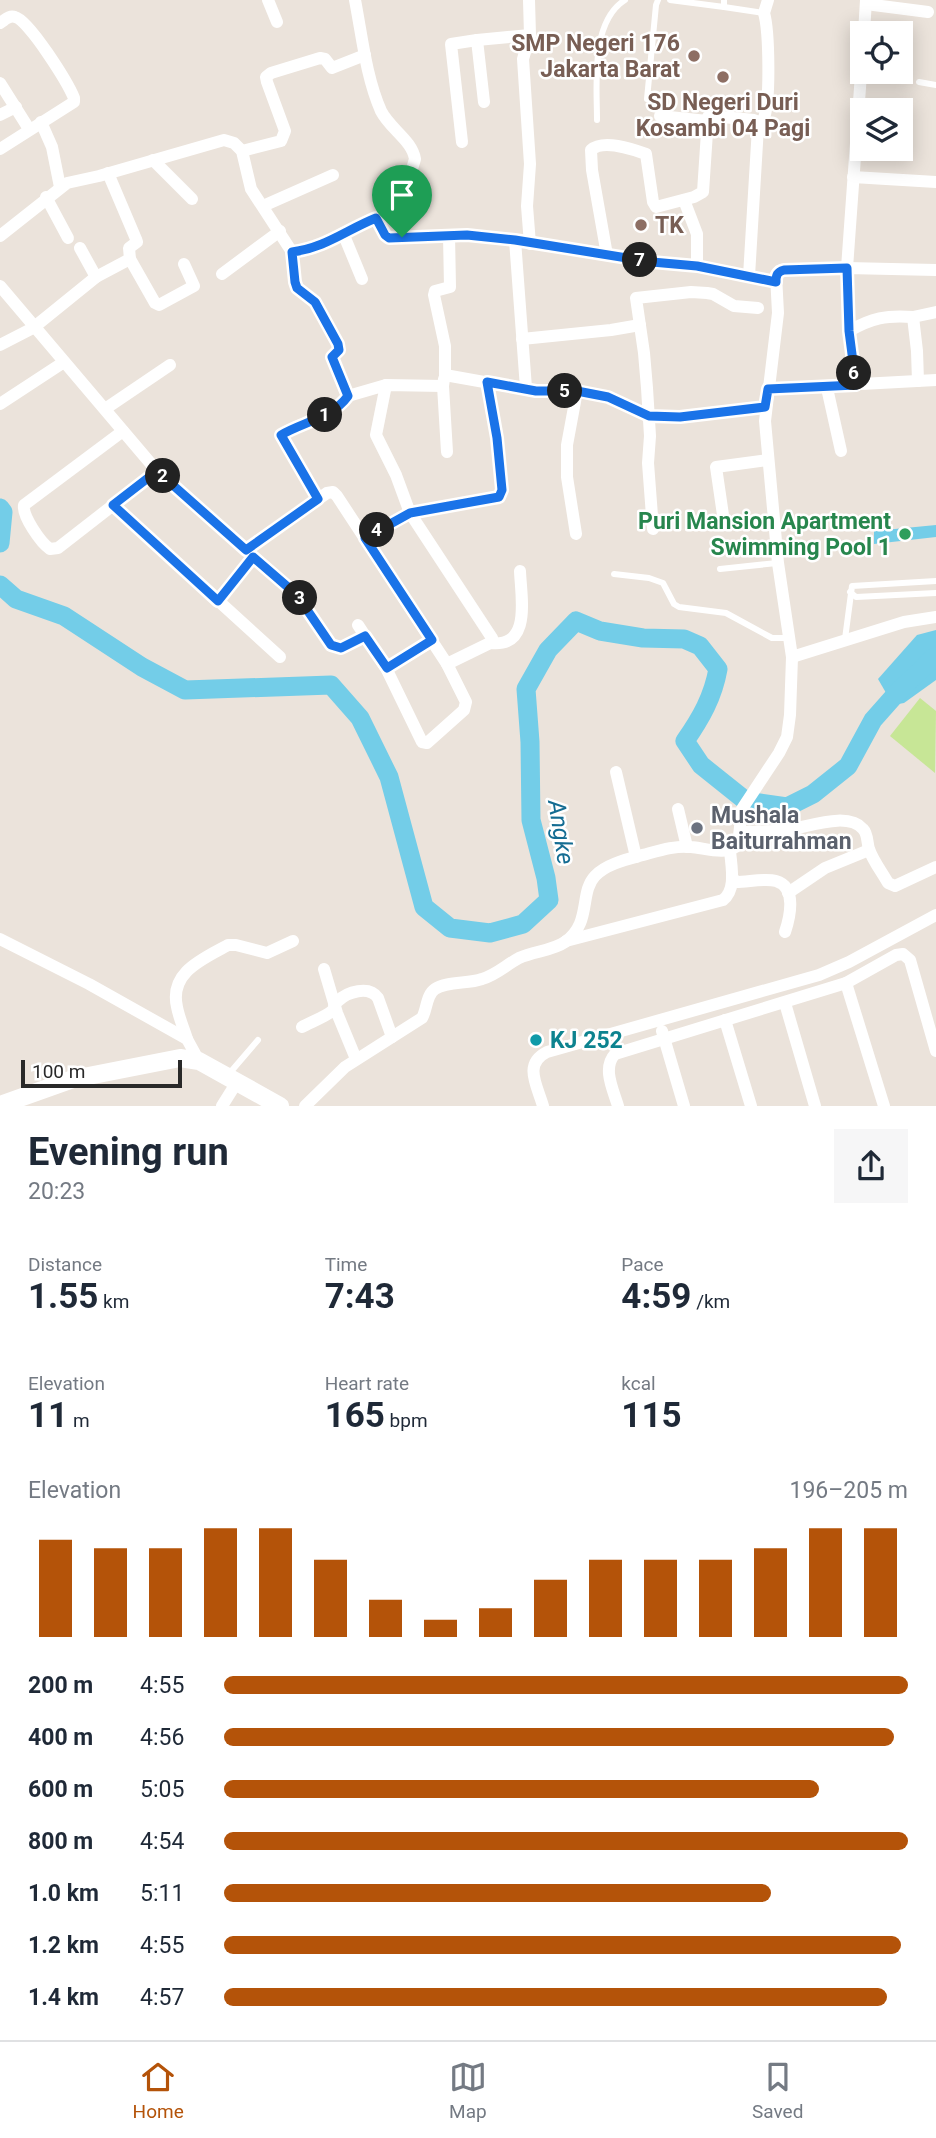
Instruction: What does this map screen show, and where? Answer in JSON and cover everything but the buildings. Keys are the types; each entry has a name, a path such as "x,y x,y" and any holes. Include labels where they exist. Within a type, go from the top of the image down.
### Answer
{"main road":[{"path":"0,1105 74,1079 173,1058 199,1061 280,1105"}],"street":[{"path":"268,0 277,22"},
{"path":"355,0 365,55 381,110 393,129 415,154 405,192 402,237"},
{"path":"529,0 530,35 523,59 530,164 527,206 530,244"},
{"path":"865,21 866,2 928,12"},
{"path":"607,255 591,150 594,147 614,146 646,154 654,206 702,195 708,117 756,122 763,120 767,111 766,6"},
{"path":"0,23 9,17 16,17 30,28 73,94 74,102 0,149"},
{"path":"462,142 451,44 530,35"},
{"path":"477,40 484,102"},
{"path":"242,152 281,141 284,135 285,131 267,82 271,73 320,58 325,59 332,68 365,55"},
{"path":"0,83 29,129"},
{"path":"856,385 849,331 847,268 860,84"},
{"path":"0,115 16,107"},
{"path":"660,116 707,121"},
{"path":"41,122 52,147 60,187"},
{"path":"750,276 758,127 756,122"},
{"path":"0,236 46,197 73,181 224,140 234,143 242,152 251,189 292,252 297,288 315,302 338,344 339,350 332,357 348,396"},
{"path":"153,160 192,200"},
{"path":"108,173 136,239 136,243 129,248 130,259 152,299 159,305 194,286 184,264"},
{"path":"263,206 332,175"},
{"path":"853,177 936,181"},
{"path":"46,197 68,238"},
{"path":"684,200 697,234 697,266"},
{"path":"292,252 320,246 376,218 387,236 467,235 515,240 750,276 777,277 847,268 936,270"},
{"path":"222,274 280,231"},
{"path":"343,233 362,279"},
{"path":"447,452 445,346 434,295 435,291 450,287 449,235"},
{"path":"515,240 526,388"},
{"path":"80,248 96,277"},
{"path":"0,345 33,328 96,277 130,259"},
{"path":"566,942 576,931 583,916 588,888 597,873 605,868 636,857 687,847 730,850 738,845 742,809 787,737 792,657 778,563 765,407 778,313 777,277"},
{"path":"0,286 157,471 250,554 297,595 331,645 341,648 362,631 387,668 422,742 427,743 467,706 432,640 333,492 318,499 250,554 218,601"},
{"path":"653,529 648,463 649,416 644,354 635,301 638,296 691,292 713,294 734,306 758,308"},
{"path":"849,331 869,320 936,313"},
{"path":"913,317 918,381"},
{"path":"522,339 640,325"},
{"path":"0,404 64,362"},
{"path":"105,409 170,365"},
{"path":"768,389 827,388 936,380"},
{"path":"318,499 281,435 330,413 340,407 348,396 386,385 444,381 487,382 536,391 577,391 608,397 649,416 680,417 765,407"},
{"path":"365,538 410,513 499,497 502,490 497,438 487,382"},
{"path":"386,385 376,435 396,475 410,513 490,633 490,643"},
{"path":"827,388 841,451"},
{"path":"576,534 567,477 568,445 577,391"},
{"path":"123,431 24,505 24,514 45,545 50,549 58,548 157,471"},
{"path":"723,515 716,467 768,460"},
{"path":"113,505 280,657"},
{"path":"447,664 490,643 498,644 510,639 519,632 522,622 520,571"},
{"path":"792,657 904,622 936,617"},
{"path":"387,668 432,640"},
{"path":"616,772 636,857"},
{"path":"678,809 687,847"},
{"path":"740,832 787,830 839,820 863,828 869,850 892,885 936,867"},
{"path":"305,1105 356,1059 422,1018 429,995 435,989 481,980 522,957 566,942 723,900 728,896 732,877 730,850"},
{"path":"788,893 825,868 869,850"},
{"path":"732,877 738,882 778,881 788,893 791,902 785,932"},
{"path":"618,1105 607,1068 608,1061 615,1054 662,1029 834,969 936,915"},
{"path":"0,939 89,984 187,1039"},
{"path":"199,1061 187,1039 176,1004 182,975 188,968 228,945 264,954 293,941"},
{"path":"543,1105 533,1071 539,1056 662,1029 725,1020 846,983 896,955 903,954 910,960 936,1051"},
{"path":"324,969 356,1059"},
{"path":"846,983 884,1105"},
{"path":"302,1027 330,1013 339,1000 363,990 374,992 392,1037"},
{"path":"785,1003 815,1105"},
{"path":"725,1020 751,1105"},
{"path":"662,1029 684,1105"},
{"path":"222,1105 232,1079"}],"lane":[{"path":"597,120 597,70 602,33 614,9 625,0"},
{"path":"647,99 658,0"},
{"path":"670,0 766,6"},
{"path":"919,82 936,85"},
{"path":"720,569 778,563"},
{"path":"614,574 649,578 663,583 678,607 726,613 772,638 788,638"},
{"path":"844,642 852,586 936,581"},
{"path":"914,582 915,594"},
{"path":"850,592 856,597 936,593"},
{"path":"232,1079 258,1040"}],"green space":[{"path":"920,698 936,711 935,773 890,736"}],"water":[{"name":"Puri Mansion Apartment Swimming Pool 1","path":"936,525 936,537 874,544 874,531"},
{"path":"936,630 936,680 904,703 893,705 878,679 917,635"}],"waterway":[{"name":"Angke","path":"0,508 3,512 0,543"},
{"name":"Angke","path":"0,585 16,599 64,616 142,667 185,690 331,685 360,718 389,777 424,907 450,928 490,933 523,924 549,900 531,820 526,689 548,650 576,621 600,631 643,638 684,639 700,646 718,669 706,707 685,741 701,765 746,801 787,807 813,794 848,766 873,720 896,694 936,657"}],"place":[{"name":"SMP Negeri 176 Jakarta Barat","path":"694,56"},
{"name":"SD Negeri Duri Kosambi 04 Pagi","path":"723,77"},
{"name":"TK","path":"641,225"},
{"name":"Puri Mansion Apartment Swimming Pool 1","path":"905,534"},
{"name":"Mushala Baiturrahman","path":"697,828"},
{"name":"KJ 252","path":"536,1040"}],"route":[{"path":"376,218 389,238 402,237 467,235 515,240 652,262 697,266 776,282 776,275 784,270 847,268 849,331 856,385 768,389 765,407 680,417 649,416 608,397 577,391 536,391 487,382 497,438 502,490 499,497 410,513 365,538 432,640 387,668 365,636 341,648 331,645 297,595 253,557 218,601 113,505 157,471 246,550 318,499 281,435 330,413 340,407 348,396 332,357 339,350 338,344 315,302 297,288 292,252 320,246 376,218"}]}
